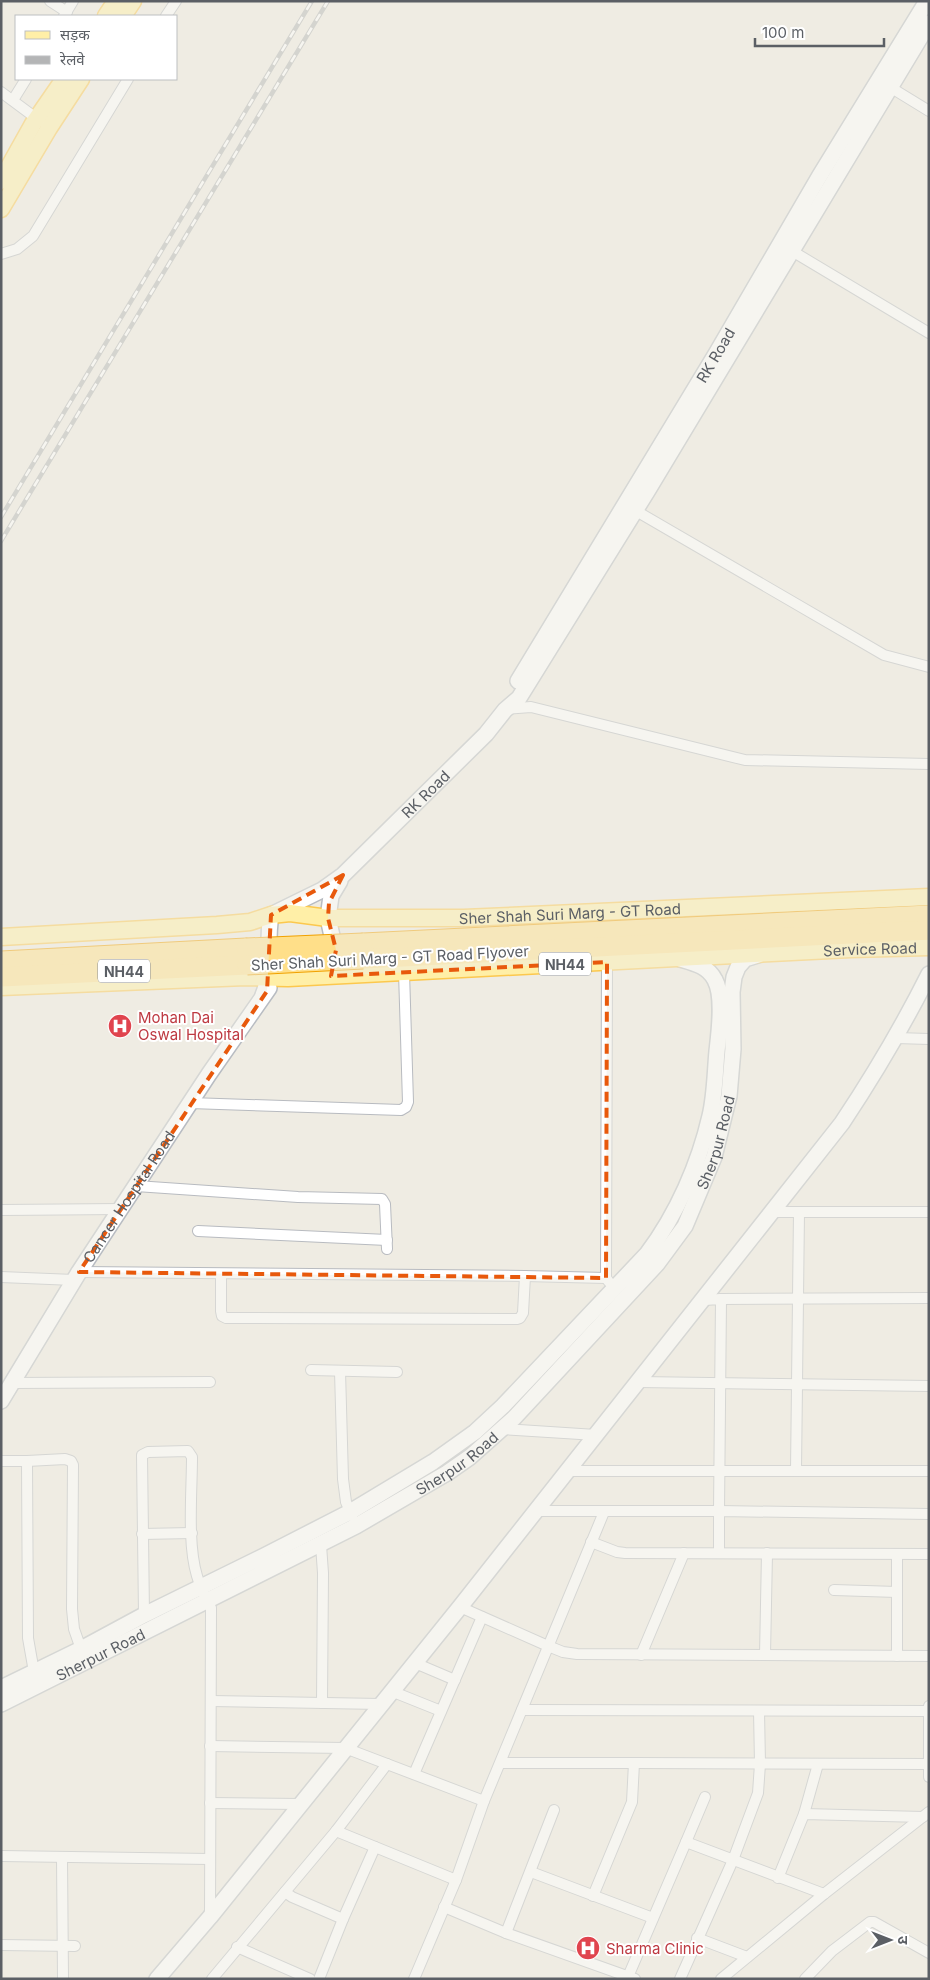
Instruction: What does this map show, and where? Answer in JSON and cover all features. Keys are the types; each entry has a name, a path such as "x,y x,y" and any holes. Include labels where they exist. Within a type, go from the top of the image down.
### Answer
{"highway":[{"name":"Sher Shah Suri Marg - GT Road Flyover","path":"363,959 929,915"},
{"name":"Sher Shah Suri Marg - GT Road Flyover","path":"1,961 247,957 363,959 929,930"},
{"name":"Sher Shah Suri Marg - GT Road Flyover","path":"1,977 247,957"}],"main road":[{"path":"107,15 116,1"},
{"path":"124,15 133,1"},
{"path":"1,180 63,80"},
{"path":"1,209 38,119 81,80"},
{"name":"Sher Shah Suri Marg - GT Road","path":"1,938 216,925 250,922 270,915 303,913 328,918 464,918 929,897"},
{"path":"363,959 351,961 348,953 348,944 355,928 369,919"},
{"name":"Service Road","path":"759,955 811,951 929,947"},
{"name":"NH44","path":"268,978 318,976 363,959 404,972 759,955"},
{"path":"1,988 268,978"}],"street":[{"path":"50,1 66,14 74,1"},
{"path":"167,15 176,1"},
{"name":"RK Road","path":"630,507 792,251 884,84 927,1"},
{"name":"RK Road","path":"343,875 486,734 505,710 519,698 819,177 929,23"},
{"path":"13,100 25,80"},
{"path":"1,254 17,249 33,236 127,80"},
{"path":"884,84 929,111"},
{"path":"1,92 38,119"},
{"path":"792,251 929,333"},
{"path":"630,507 884,655 929,667"},
{"path":"505,710 531,707 745,760 929,764"},
{"path":"263,995 268,978 270,915 322,890 343,875"},
{"path":"318,976 330,970 336,957 328,918 331,896 343,875"},
{"name":"Sherpur Road","path":"1,1704 204,1594 310,1544 356,1526 447,1473 470,1457 502,1430 514,1418 615,1289 657,1264 677,1238 700,1192 714,1157 729,1096 733,1049 732,992 734,977 738,967 745,959 759,955"},
{"name":"Sherpur Road","path":"310,1544 350,1512 448,1452 475,1432 503,1406 615,1289 661,1236 688,1180 710,1115 720,1034 719,992 716,980 702,966 678,959"},
{"path":"1,1278 221,1274 524,1276 615,1289 607,962"},
{"path":"190,1103 401,1110 406,1107 408,1102 404,972"},
{"path":"157,1979 210,1918 300,1804 460,1608 842,1123 896,1038 929,974"},
{"path":"263,995 274,984 288,978"},
{"name":"Cancer Hospital Road","path":"1,1401 77,1276 263,995"},
{"path":"896,1038 929,1039"},
{"path":"717,1050 733,1049"},
{"path":"136,1186 298,1197 382,1199 385,1204 387,1245 198,1231"},
{"path":"1,1210 121,1209"},
{"path":"773,1212 929,1212"},
{"path":"796,1470 799,1212"},
{"path":"221,1274 222,1316 236,1318 520,1318 522,1313 524,1276"},
{"path":"704,1300 929,1298"},
{"path":"719,1553 718,1470 721,1299"},
{"path":"311,1370 397,1372"},
{"path":"340,1371 343,1480 346,1502 356,1526"},
{"path":"12,1383 210,1382"},
{"path":"638,1382 929,1386"},
{"path":"503,1406 514,1418"},
{"path":"502,1430 596,1435"},
{"path":"144,1616 142,1455 148,1452 184,1450 190,1453 192,1457 194,1562 204,1594 211,1608 210,1918"},
{"path":"1,1461 65,1459 71,1461 73,1465 72,1609 74,1630 81,1649"},
{"path":"27,1461 28,1638 34,1672"},
{"path":"568,1471 929,1471"},
{"path":"536,1511 929,1514"},
{"path":"414,1979 456,1880 484,1801 604,1512"},
{"path":"142,1534 192,1533"},
{"path":"591,1542 617,1552 929,1554"},
{"path":"310,1544 323,1573 322,1703"},
{"path":"641,1655 684,1553"},
{"path":"765,1655 767,1553"},
{"path":"897,1554 897,1656"},
{"path":"834,1590 897,1592"},
{"name":"Sherpur Road","path":"1,1688 144,1616 204,1594"},
{"path":"460,1608 563,1652 577,1654 929,1656"},
{"path":"414,1774 482,1617"},
{"path":"415,1662 455,1680"},
{"path":"392,1691 441,1711"},
{"path":"210,1701 381,1704"},
{"path":"929,1705 929,1777"},
{"path":"522,1710 928,1711"},
{"path":"680,1979 732,1860 758,1793 760,1764 759,1711"},
{"path":"210,1746 346,1748 484,1801"},
{"path":"501,1762 928,1764"},
{"path":"593,1896 632,1802 634,1762"},
{"path":"212,1979 336,1831 387,1764"},
{"path":"778,1878 804,1814 818,1764"},
{"path":"444,1907 506,1933 630,1978 705,1797"},
{"path":"210,1803 300,1804"},
{"path":"506,1933 554,1810"},
{"path":"804,1814 926,1815"},
{"path":"721,1979 824,1894 926,1815"},
{"path":"336,1831 456,1880"},
{"path":"686,1842 824,1894"},
{"path":"319,1979 375,1847"},
{"path":"1,1856 210,1859"},
{"path":"62,1857 63,1979"},
{"path":"531,1872 654,1918"},
{"path":"285,1892 292,1897 343,1919"},
{"path":"806,1978 832,1951 870,1922 874,1922 929,1953"},
{"path":"697,1938 747,1957"},
{"path":"1,1945 75,1946"},
{"path":"237,1948 310,1979"}],"highlighted area":[{"path":"343,875 329,903 328,918 336,950 331,976 607,962 606,1278 79,1272 267,991 271,915"}],"railway":[{"path":"1,517 312,1"},
{"path":"1,541 328,1"}],"place":[{"name":"Mohan Dai Oswal Hospital","path":"120,1026"},
{"name":"Sharma Clinic","path":"588,1948"}]}
